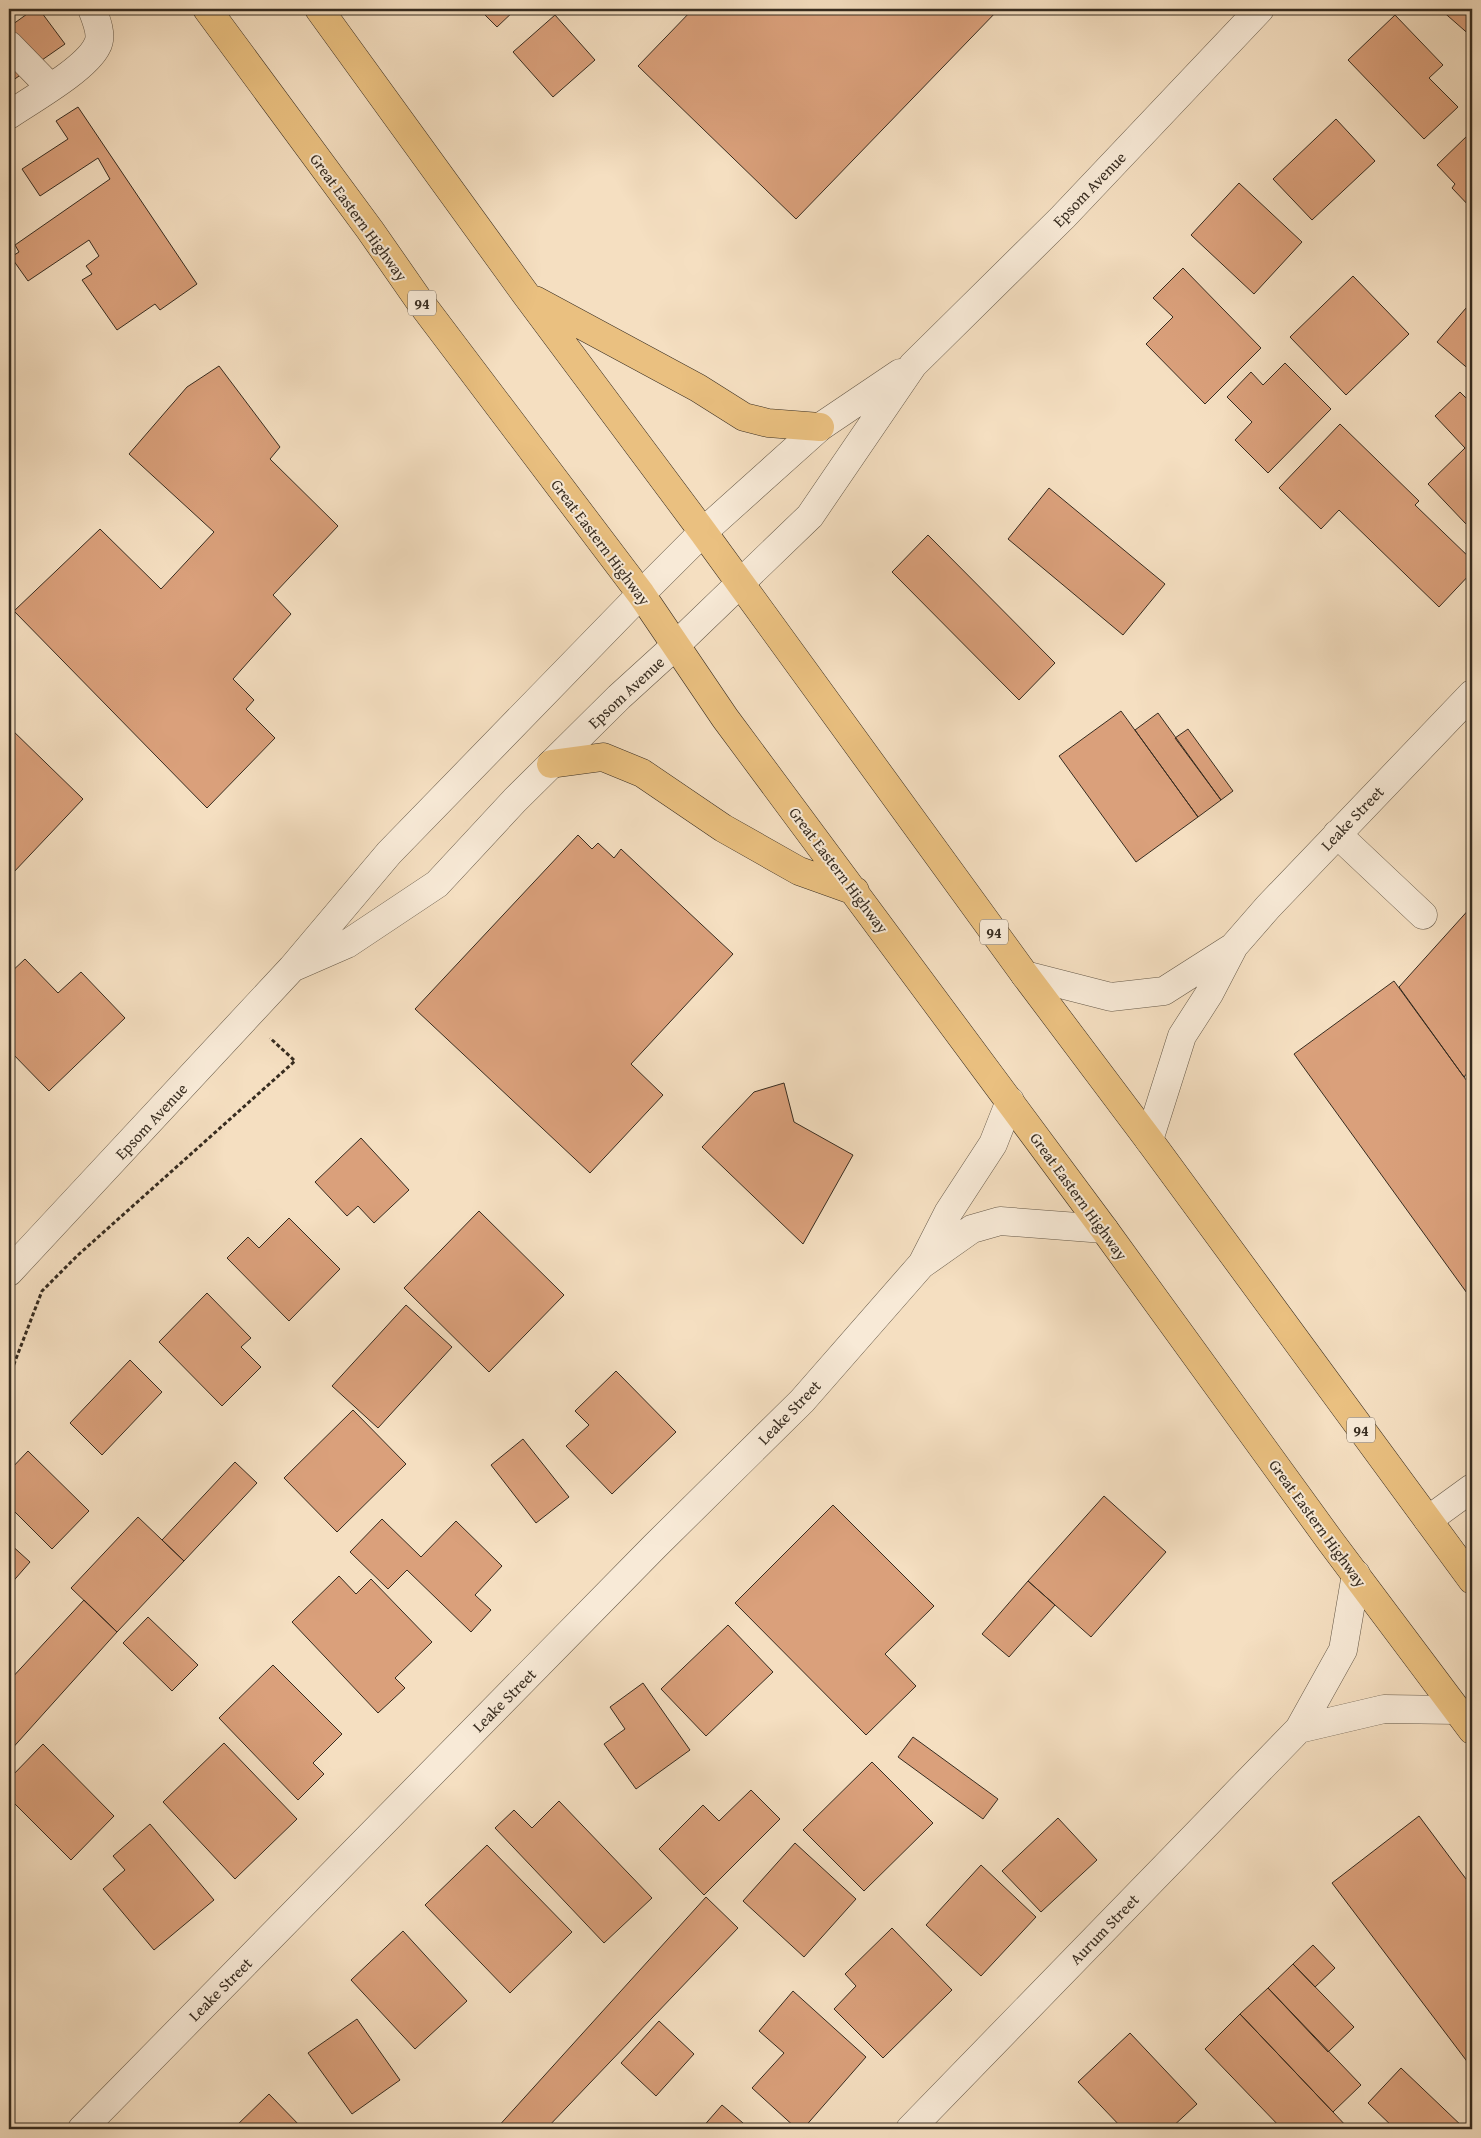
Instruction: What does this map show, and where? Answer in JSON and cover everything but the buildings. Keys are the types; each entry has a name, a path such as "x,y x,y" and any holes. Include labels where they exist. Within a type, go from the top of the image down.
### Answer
{"highway":[{"name":"Great Eastern Highway","path":"207,9 418,298 641,594 725,718 855,890 1465,1720"},
{"name":"94","path":"319,9 527,296 740,582 1025,975 1149,1140 1472,1580"},
{"path":"527,296 698,388 744,417 768,423 820,427"},
{"path":"551,764 604,757 642,773 723,828 799,871 855,890"}],"street":[{"path":"9,115 83,64 98,46 98,24 92,9"},
{"name":"Epsom Avenue","path":"9,1272 292,968 390,853 641,594 703,532 820,427 912,365 1063,217 1260,9"},
{"path":"9,45 50,87"},
{"name":"Epsom Avenue","path":"292,968 347,944 436,884 515,800 619,697 675,646 810,516 912,365"},
{"name":"Leake Street","path":"1149,1140 1182,1036 1209,994 1234,946 1268,907 1472,694"},
{"path":"1337,834 1424,915"},
{"name":"Leake Street","path":"1025,975 1111,997 1164,991 1234,946"},
{"name":"Leake Street","path":"82,2129 655,1546 802,1401 921,1265 948,1213 993,1144 1010,1101"},
{"name":"Leake Street","path":"921,1265 972,1230 1000,1221 1104,1229"},
{"path":"1428,1520 1472,1488"},
{"name":"Aurum Street","path":"910,2129 1299,1729 1343,1650 1356,1574"},
{"path":"1299,1729 1384,1708 1465,1720"}],"path":[{"path":"9,1376 42,1291 78,1255 295,1061 246,1016"}]}
